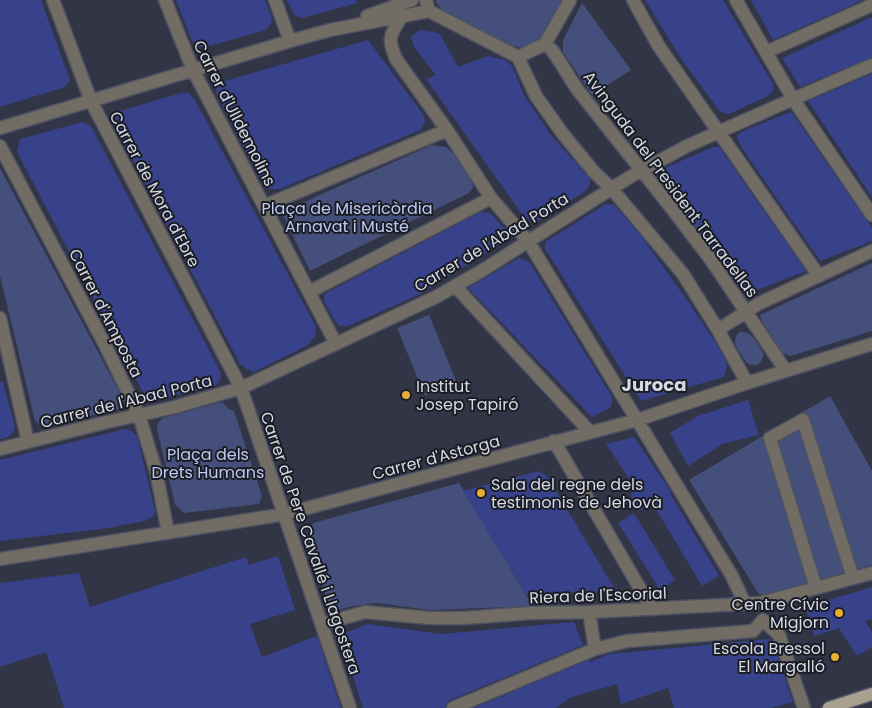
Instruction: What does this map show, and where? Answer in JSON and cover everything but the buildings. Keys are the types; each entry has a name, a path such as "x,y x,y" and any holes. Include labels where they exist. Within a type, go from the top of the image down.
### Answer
{"main road":[{"path":"829,708 872,694"}],"street":[{"name":"Carrer de Mora d'Ebre","path":"52,0 91,101 241,388"},
{"name":"Carrer d'Ulldemolins","path":"165,0 193,70 336,344"},
{"path":"275,0 290,41"},
{"path":"330,30 387,4 412,0"},
{"path":"518,57 546,44 570,0"},
{"path":"633,0 658,45 819,276"},
{"path":"738,0 793,99 872,215"},
{"path":"0,128 290,41 330,30 402,16 428,5 518,57 536,96 562,134 594,172 611,188 683,274 718,330 747,383"},
{"path":"766,52 872,5"},
{"path":"402,16 392,32 390,46 396,60 447,130 491,198 528,241 732,576 745,604"},
{"name":"Avinguda del President Tarradellas","path":"546,44 552,50 577,89 674,210 711,260 786,371"},
{"name":"Carrer de l'Abad Porta","path":"0,449 175,407 241,388 436,298 611,188 687,146 872,66"},
{"path":"264,206 447,130"},
{"name":"Carrer d'Amposta","path":"0,146 104,343 139,415 156,471 168,533"},
{"path":"309,292 491,198"},
{"path":"718,330 758,304 872,251"},
{"path":"455,286 590,432"},
{"path":"0,318 4,351 28,442"},
{"name":"Carrer d'Astorga","path":"0,559 285,514 637,420 872,344"},
{"name":"Carrer de Pere Cavallé i Llagostera","path":"241,388 350,708"},
{"path":"816,588 770,438 804,420 853,578"},
{"path":"554,442 652,609"},
{"name":"Riera de l'Escorial","path":"322,624 365,612 429,618 464,618 532,613 760,603 872,573"},
{"path":"722,605 729,601 734,589 732,576"},
{"path":"760,603 763,620 779,635 804,708"},
{"path":"589,612 595,649"},
{"path":"453,708 595,649 627,641 753,631 763,620"}],"green space":[{"path":"436,0 562,0 539,42 522,48 507,45 448,15 436,3"},
{"path":"582,3 631,70 592,95 563,52 563,40"},
{"name":"Plaça de Misericòrdia Arnavat i Musté","path":"432,145 446,147 453,153 472,180 473,187 469,193 310,271 282,213"},
{"path":"0,168 121,395 123,402 119,409 43,427 35,421 0,276"},
{"path":"872,263 872,331 791,356 782,353 761,320 760,315"},
{"path":"429,315 457,383 425,396 397,328"},
{"path":"739,332 749,334 754,338 763,352 762,360 758,364 750,365 747,363 738,350 735,341"},
{"path":"830,396 872,471 872,565 763,595 758,593 689,480"},
{"name":"Plaça dels Drets Humans","path":"222,402 234,411 262,496 259,504 184,513 175,504 157,429 159,421 163,418"},
{"path":"459,483 533,606 430,610 377,603 338,610 330,608 306,536 313,523"}],"place":[{"name":"Institut Josep Tapiró","path":"406,395"},
{"name":"Sala del regne dels testimonis de Jehovà","path":"481,493"},
{"name":"Centre Cívic Migjorn","path":"839,613"},
{"name":"Escola Bressol El Margalló","path":"835,657"}],"district":[{"name":"Juroca","path":"654,385"}]}
